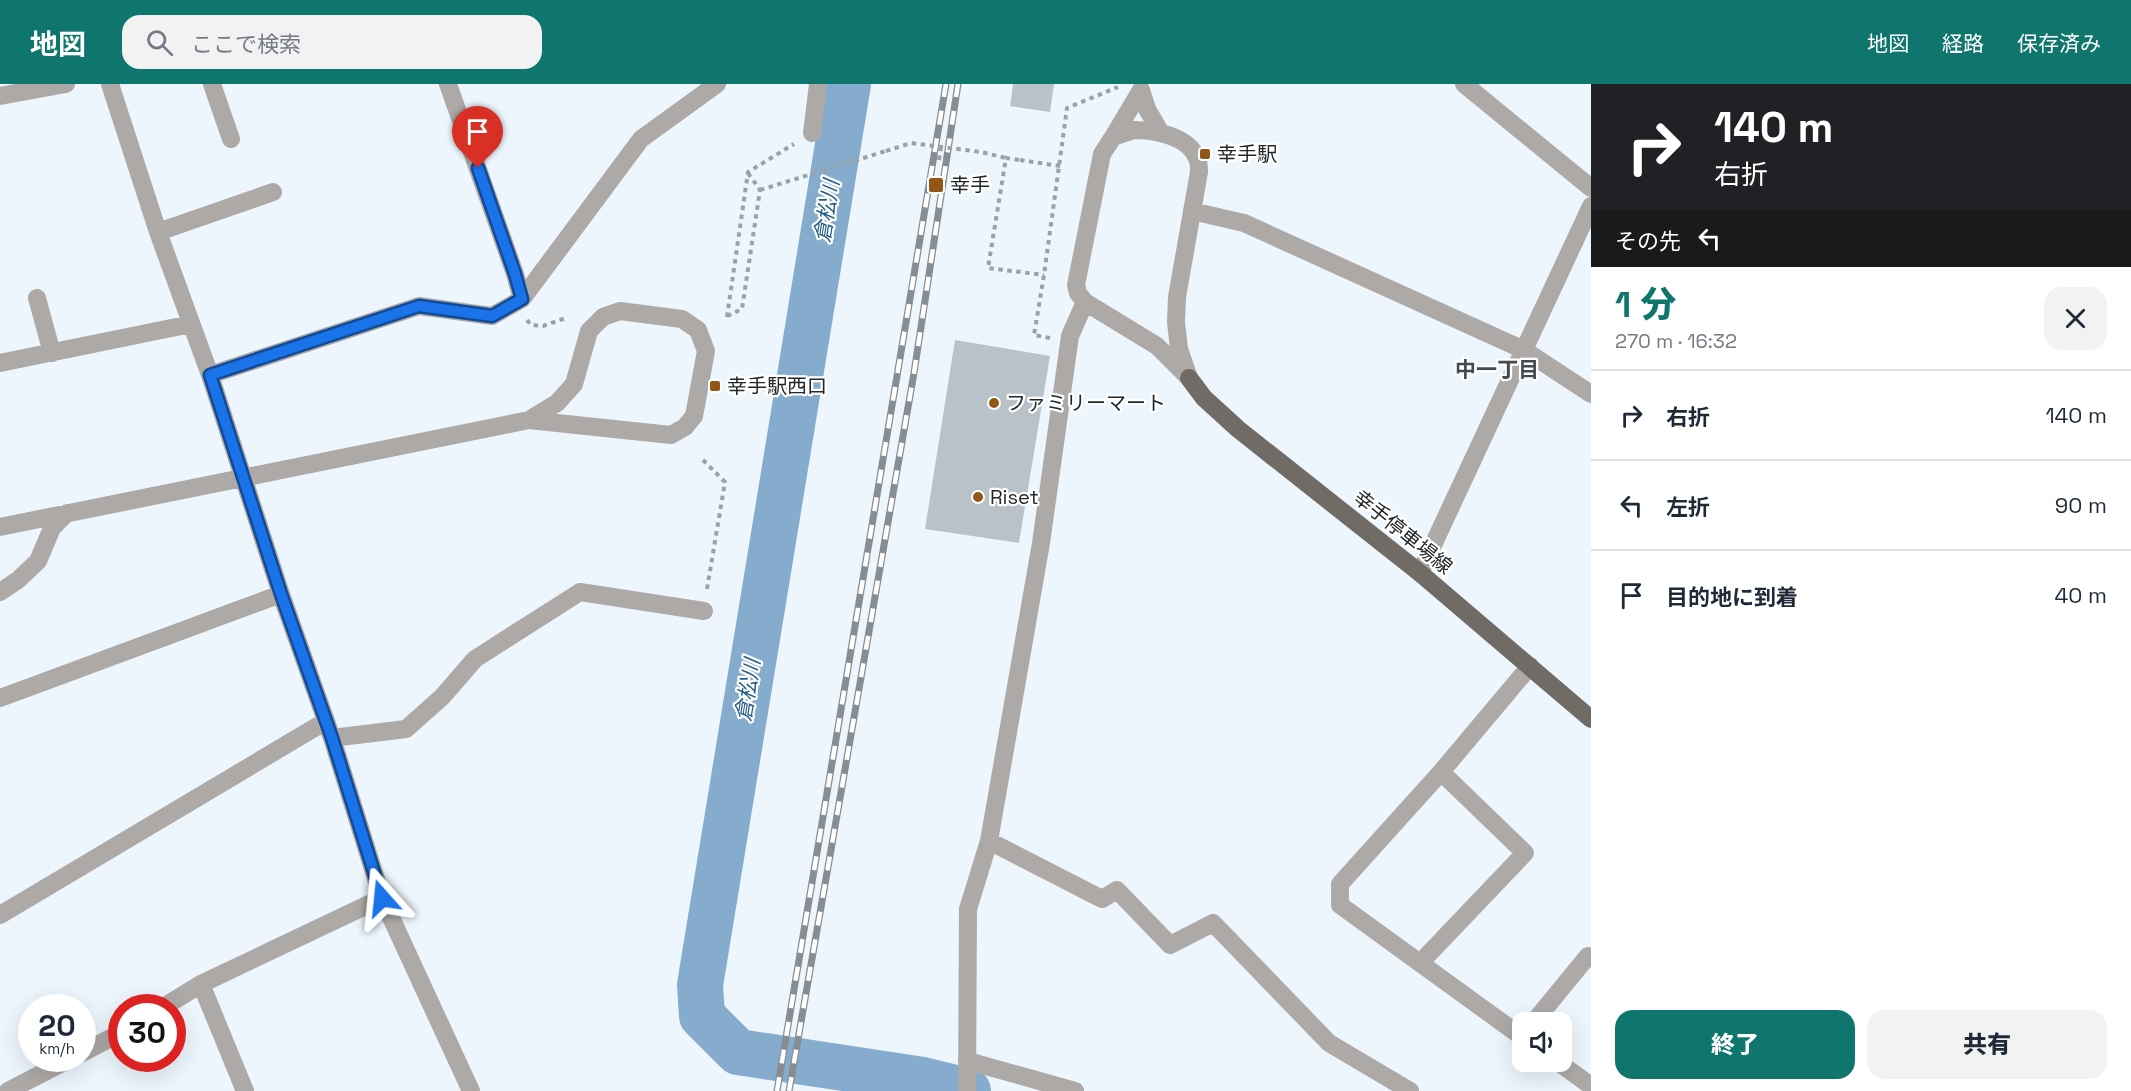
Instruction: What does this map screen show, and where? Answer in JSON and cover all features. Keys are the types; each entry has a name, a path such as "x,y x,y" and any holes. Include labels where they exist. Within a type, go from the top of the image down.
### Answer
{"main road":[{"name":"幸手停車場線","path":"1189,378 1204,398 1238,429 1420,573 1591,719"}],"street":[{"path":"0,96 66,84"},
{"path":"110,84 158,232 210,375 281,594 332,738 382,898 471,1091"},
{"path":"212,84 231,139"},
{"path":"448,84 522,299"},
{"path":"210,375 419,306 492,316 522,299 641,139 717,84"},
{"path":"812,133 818,84"},
{"path":"1464,84 1591,188"},
{"path":"1136,86 1161,133"},
{"path":"1136,86 1113,137 1102,154 1077,280 1078,293 1085,302 1157,346 1189,378"},
{"path":"1113,137 1134,130 1161,133 1180,140 1191,148 1198,159 1199,172 1177,297 1176,322 1179,349 1189,378"},
{"path":"158,232 273,192"},
{"path":"1420,573 1591,206"},
{"path":"1192,211 1244,223 1524,350 1591,394"},
{"path":"37,298 52,352"},
{"path":"967,1091 968,909 989,841 1041,543 1070,336 1085,302"},
{"path":"0,527 529,420 671,435 685,427 694,416 706,351 698,330 682,319 620,311 603,317 589,331 574,384 557,403 529,420"},
{"path":"0,363 191,324"},
{"path":"0,592 38,561 52,528 67,513 80,510"},
{"path":"332,738 406,729 442,697 475,659 580,592 704,611"},
{"path":"0,698 281,594"},
{"path":"1512,1029 1340,905 1340,884 1441,772 1530,666"},
{"path":"0,915 326,721"},
{"path":"1420,963 1525,853 1441,772"},
{"path":"989,841 1102,899 1117,890 1170,945 1213,923 1329,1042 1410,1091"},
{"path":"185,994 201,984 382,898"},
{"path":"1542,1012 1588,956"},
{"path":"201,984 245,1091"},
{"path":"968,1064 1075,1091"},
{"path":"8,1091 45,1072"},
{"path":"1572,1072 1591,1086"}],"path":[{"path":"1057,339 1034,335 1067,108 1136,86"},
{"path":"748,172 812,133"},
{"path":"760,190 911,143 1060,166"},
{"path":"939,160 941,147"},
{"path":"1006,158 988,268 1044,275"},
{"path":"748,172 760,190 742,309 727,316 748,172"},
{"path":"522,299 525,317 531,325 543,326 566,318"},
{"path":"703,460 725,482 704,611"}],"building":[{"path":"1013,84 1054,84 1050,112 1010,106"},
{"path":"955,340 1050,356 1019,543 925,529"}],"waterway":[{"name":"倉松川","path":"848,84 700,985 702,1016 738,1052 923,1080 968,1091"}],"railway":[{"path":"777,1091 946,84"},
{"path":"789,1091 914,373 958,84"}],"place":[{"name":"幸手駅","path":"1205,154"},
{"name":"幸手","path":"936,185"},
{"name":"幸手駅西口","path":"715,386"},
{"name":"ファミリーマート","path":"994,403"},
{"name":"Riset","path":"978,497"}],"district":[{"name":"中一丁目","path":"1497,370"}],"route":[{"path":"382,898 332,738 281,594 210,375 419,306 492,316 522,299 478,168"}]}
